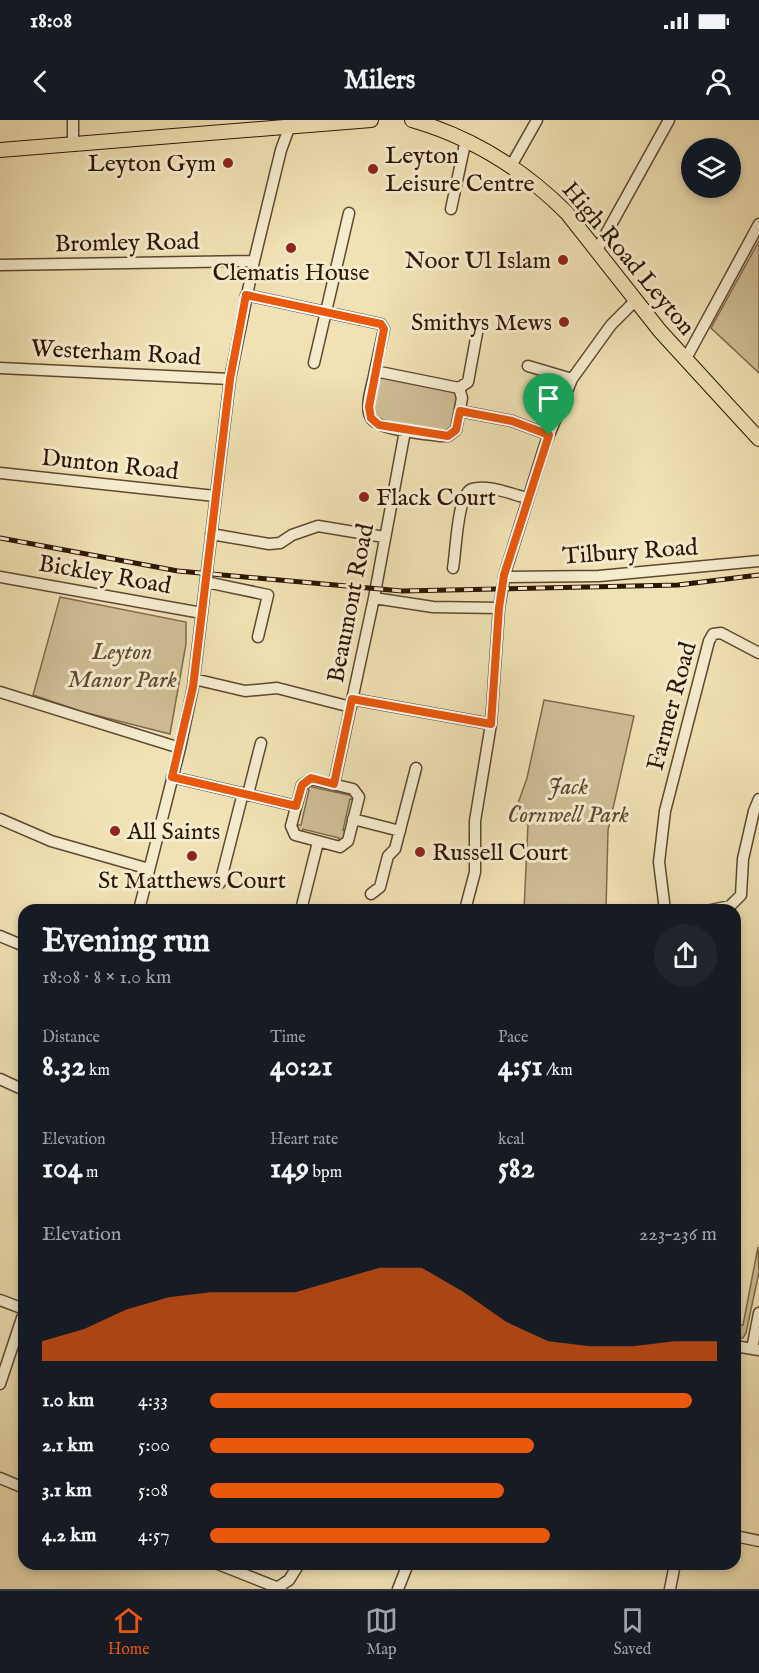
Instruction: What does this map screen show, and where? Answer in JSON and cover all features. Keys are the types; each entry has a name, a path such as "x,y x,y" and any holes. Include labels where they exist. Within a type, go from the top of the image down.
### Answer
{"main road":[{"path":"0,150 291,124 371,120"},
{"name":"High Road Leyton","path":"412,120 466,139 512,166 548,195 597,250 683,358 759,439"}],"street":[{"path":"73,120 73,144"},
{"path":"512,166 537,120"},
{"path":"597,250 669,120"},
{"path":"140,904 180,748 194,679 230,379 246,295 280,150 291,124"},
{"path":"451,209 466,139"},
{"path":"314,363 349,213"},
{"path":"683,358 689,353 759,224"},
{"name":"Bromley Road","path":"0,265 254,261"},
{"path":"246,295 381,324 384,329 369,407 371,418 379,425 448,436 456,430 462,398 459,388"},
{"path":"467,904 475,872 475,821 491,724 499,608 504,577 527,498 572,378 611,325 636,300"},
{"path":"375,371 459,388 468,382 477,333"},
{"path":"528,366 572,378"},
{"name":"Westerham Road","path":"0,368 230,379"},
{"path":"460,411 512,421 549,435"},
{"name":"Beaumont Road","path":"334,784 374,598 405,430"},
{"name":"Dunton Road","path":"0,472 215,496"},
{"path":"453,568 458,526 464,496 468,491 479,488 527,498"},
{"path":"211,534 269,544 280,543 292,535 318,526 384,537"},
{"name":"Tilbury Road","path":"504,577 599,576 759,561"},
{"name":"Bickley Road","path":"0,577 202,614"},
{"path":"206,582 268,596 258,637"},
{"path":"374,598 433,607 499,608"},
{"name":"Farmer Road","path":"664,904 659,862 664,811 709,641 713,634 721,633 759,653"},
{"path":"194,679 245,691 277,688 352,703 491,724"},
{"path":"0,692 180,748"},
{"path":"220,883 261,743"},
{"path":"371,894 380,887 388,856 395,849 416,768"},
{"path":"172,777 296,806"},
{"path":"311,778 353,789 359,797 348,841 340,847 295,835 291,826 296,806 302,785 311,778"},
{"path":"732,904 741,895 744,859 754,811 759,799"},
{"path":"0,819 51,841 149,869"},
{"path":"354,819 400,831"},
{"path":"302,904 318,842"},
{"path":"0,936 18,944"},
{"path":"0,1079 18,1087"},
{"path":"0,1300 18,1308"},
{"path":"755,1350 759,1313"},
{"path":"0,1384 18,1328"},
{"path":"0,1478 18,1486"},
{"path":"741,1537 759,1541"},
{"path":"234,1570 278,1588 289,1580 295,1570"},
{"path":"398,1589 406,1570"},
{"path":"670,1589 674,1570"}],"green space":[{"path":"759,241 759,373 711,328"},
{"path":"375,371 459,388 456,430 440,436 371,418"},
{"name":"Leyton Manor Park","path":"60,597 186,622 186,644 170,734 83,712 33,695"},
{"name":"Jack Cornwell Park","path":"544,700 634,716 608,830 606,904 524,904 528,824 512,820 527,778"},
{"path":"313,784 312,787 349,795 350,792 354,800 350,799 343,830 347,832 345,839 338,842 339,838 303,829 301,833 296,828 297,825 301,825 309,790 306,788"},
{"path":"758,1247 759,1272 746,1333 741,1338 741,1325 743,1325"}],"railway":[{"path":"0,538 178,571 402,591 678,585 759,575"}],"place":[{"name":"Leyton Gym","path":"228,163"},
{"name":"Leyton Leisure Centre","path":"373,169"},
{"name":"Clematis House","path":"291,248"},
{"name":"Noor Ul Islam","path":"563,260"},
{"name":"Smithys Mews","path":"564,322"},
{"name":"Flack Court","path":"364,497"},
{"name":"All Saints","path":"115,831"},
{"name":"Russell Court","path":"420,852"},
{"name":"St Matthews Court","path":"192,856"}],"route":[{"path":"246,295 381,324 384,329 369,407 371,418 379,425 448,436 456,430 460,411 512,421 549,435 526,500 504,575 499,608 491,724 352,699 334,784 311,778 302,785 296,806 172,777 193,687 230,379 246,295"}]}
